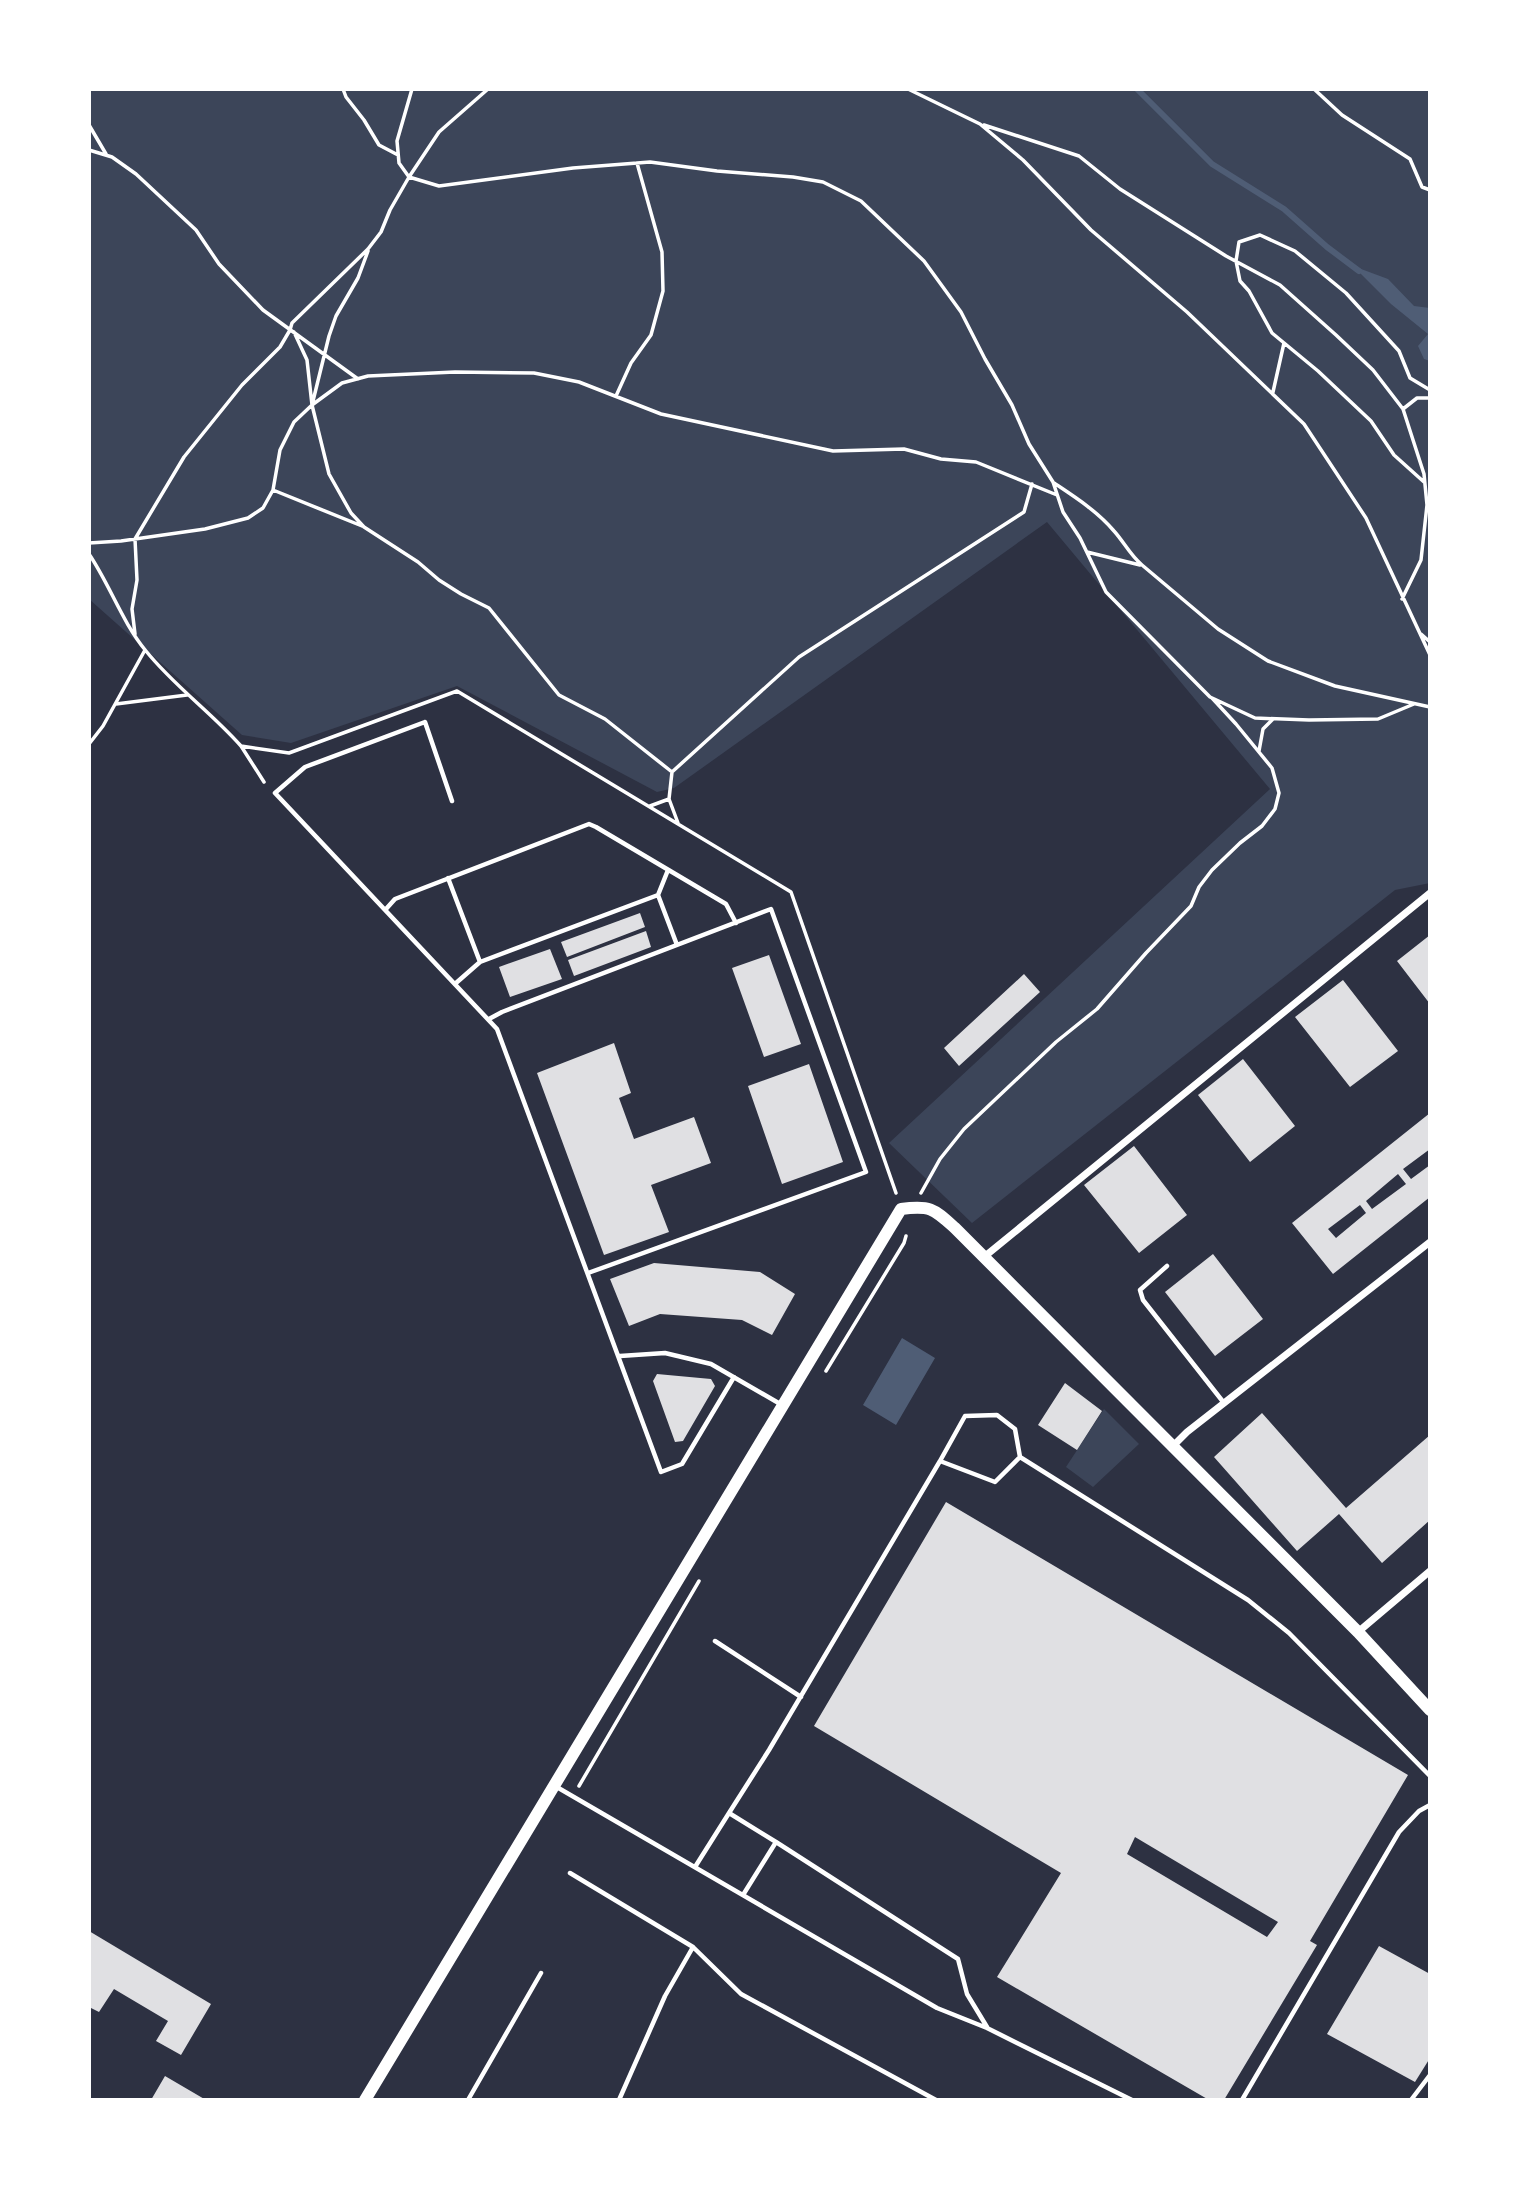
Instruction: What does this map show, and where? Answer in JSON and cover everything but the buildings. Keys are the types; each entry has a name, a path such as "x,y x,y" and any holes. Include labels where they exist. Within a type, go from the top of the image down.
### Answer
{"street":[{"path":"984,1257 1430,893"},
{"path":"365,2100 901,1209 922,1206 936,1211 1358,1632 1430,1710"},
{"path":"1173,1446 1430,1242"},
{"path":"1358,1632 1430,1571"}],"lane":[{"path":"452,801 425,722 305,768 275,793 497,1029 661,1472 682,1464 734,1377"},
{"path":"386,909 395,899 589,824 726,904 736,923"},
{"path":"667,870 657,895 677,945"},
{"path":"448,878 480,962"},
{"path":"456,983 480,962 657,895"},
{"path":"489,1019 771,909 866,1172 588,1273"},
{"path":"1167,1266 1140,1290 1143,1300 1224,1403"},
{"path":"620,1356 665,1353 711,1364 783,1406"},
{"path":"695,1867 801,1697 965,1416 997,1415 1015,1429 1020,1457 1248,1600 1289,1633 1430,1776"},
{"path":"940,1461 995,1482 1020,1457"},
{"path":"715,1641 801,1697"},
{"path":"554,1785 937,2008 987,2028 1132,2100"},
{"path":"1242,2100 1398,1832 1419,1811 1430,1805"},
{"path":"729,1813 958,1959 967,1994 987,2028"},
{"path":"743,1895 776,1842"},
{"path":"570,1873 693,1947 741,1994 936,2100"},
{"path":"620,2100 665,1996 693,1947"},
{"path":"468,2100 541,1973"},
{"path":"1411,2100 1430,2076"}],"path":[{"path":"343,89 379,145 398,155"},
{"path":"412,89 397,141 399,163 409,177 439,186 573,168 650,162 803,178 823,182 861,201 924,261 961,312 1012,405 1029,444 1053,482 1062,512 1080,538 1106,592 1210,697 1255,718 1273,719 1378,719 1414,704"},
{"path":"364,527 345,505 329,474 312,405 307,360 292,331 292,323 368,249 409,177 439,132 488,89"},
{"path":"908,89 980,124 1079,156 1120,188 1236,261 1280,285 1373,370 1403,410 1414,440 1428,504 1421,560 1402,599"},
{"path":"1314,89 1342,115 1410,159 1422,187 1430,190"},
{"path":"980,124 1023,160 1091,230 1196,320 1304,424 1366,518 1430,655"},
{"path":"89,125 107,155"},
{"path":"89,150 107,155 136,174 196,230 219,264 264,310 359,379"},
{"path":"616,396 631,363 652,335 663,291 662,252 637,163"},
{"path":"1425,484 1394,455 1371,421 1272,333 1240,281 1236,261 1238,242 1260,235 1294,251 1346,293 1399,351 1410,378 1430,390"},
{"path":"312,405 329,336 358,278 368,249"},
{"path":"136,636 132,609 137,580 135,539 184,457 292,331"},
{"path":"1272,393 1283,343"},
{"path":"89,543 205,529 248,518 263,508 273,490 280,450 294,422 342,383 368,376 455,372 534,373 579,382 661,414 833,451 904,449 941,458 976,462 1057,495"},
{"path":"1403,410 1417,398 1430,398"},
{"path":"1053,482 1085,503 1114,531 1134,559 1218,628 1268,661 1335,687 1430,707"},
{"path":"678,823 669,799 672,772 799,657 1024,512 1032,484"},
{"path":"273,490 364,527 409,555 461,594 489,608 559,695 606,719 672,772"},
{"path":"1087,552 1142,565"},
{"path":"89,554 145,650 187,695 227,730 241,746 264,782"},
{"path":"1418,632 1430,642"},
{"path":"89,744 103,726 145,650"},
{"path":"241,746 289,753 457,691 791,892 901,1209"},
{"path":"115,704 187,695"},
{"path":"1259,752 1263,729 1273,719"},
{"path":"650,806 669,799"}],"shaded area":[{"path":"89,89 1430,89 1430,883 1395,890 972,1223 889,1143 1270,789 1047,522 674,788 657,792 457,686 291,743 242,735 89,599"},
{"path":"1353,266 1388,279 1414,306 1430,308 1430,361 1424,359 1418,346 1428,334 1391,304"},
{"path":"902,1338 935,1358 896,1425 863,1405"},
{"path":"1104,1409 1139,1444 1093,1487 1066,1467"}],"waterway":[{"path":"1137,89 1212,164 1284,209 1359,271"}]}
